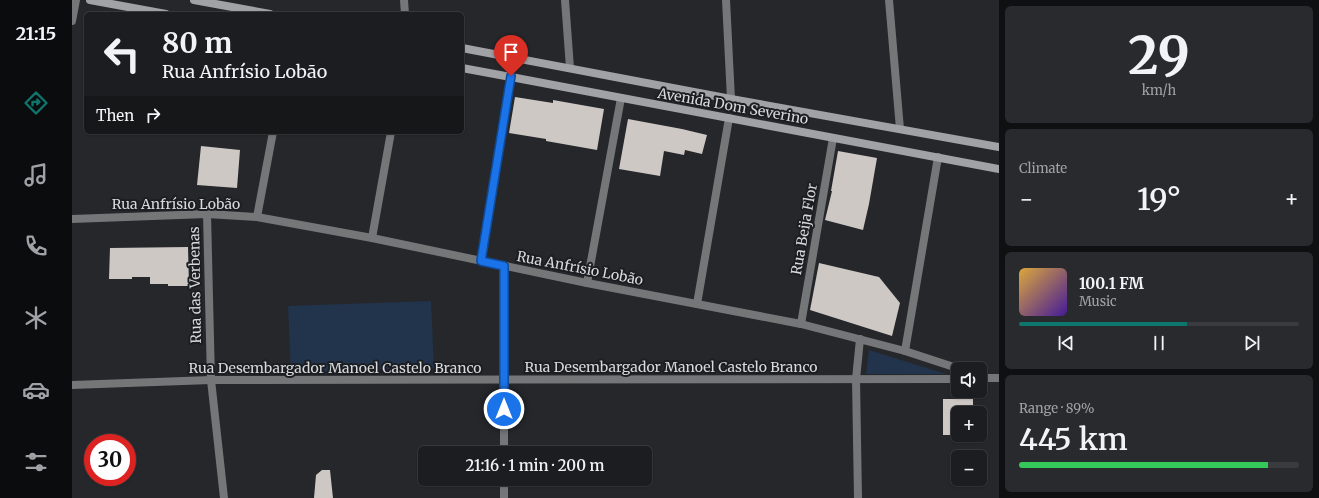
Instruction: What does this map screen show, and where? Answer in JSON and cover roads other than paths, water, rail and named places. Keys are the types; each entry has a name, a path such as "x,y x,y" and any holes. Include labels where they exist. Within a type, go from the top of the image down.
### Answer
{"main road":[{"path":"90,0 155,12"},
{"path":"194,0 232,4 262,12"},
{"name":"Avenida Dom Severino","path":"464,48 731,99 999,147"},
{"name":"Avenida Dom Severino","path":"464,68 999,169"}],"street":[{"path":"72,21 76,0"},
{"path":"404,0 405,12"},
{"path":"566,0 570,68"},
{"path":"726,0 731,99"},
{"path":"889,0 900,129"},
{"path":"481,261 511,76"},
{"path":"586,283 621,98"},
{"path":"698,304 729,118"},
{"path":"257,217 273,134"},
{"path":"372,238 391,134"},
{"name":"Rua Beija Flor","path":"801,324 833,138"},
{"path":"905,351 938,157"},
{"name":"Rua Anfrísio Lobão","path":"72,219 207,214 257,217 372,238 586,283 801,324 905,351 951,366"},
{"name":"Rua das Verbenas","path":"207,214 211,380 224,498"},
{"path":"504,266 504,446"},
{"path":"858,498 856,379 860,340"},
{"path":"987,378 999,378"},
{"name":"Rua Desembargador Manoel Castelo Branco","path":"72,385 211,380 951,379"},
{"path":"504,486 504,498"}]}
